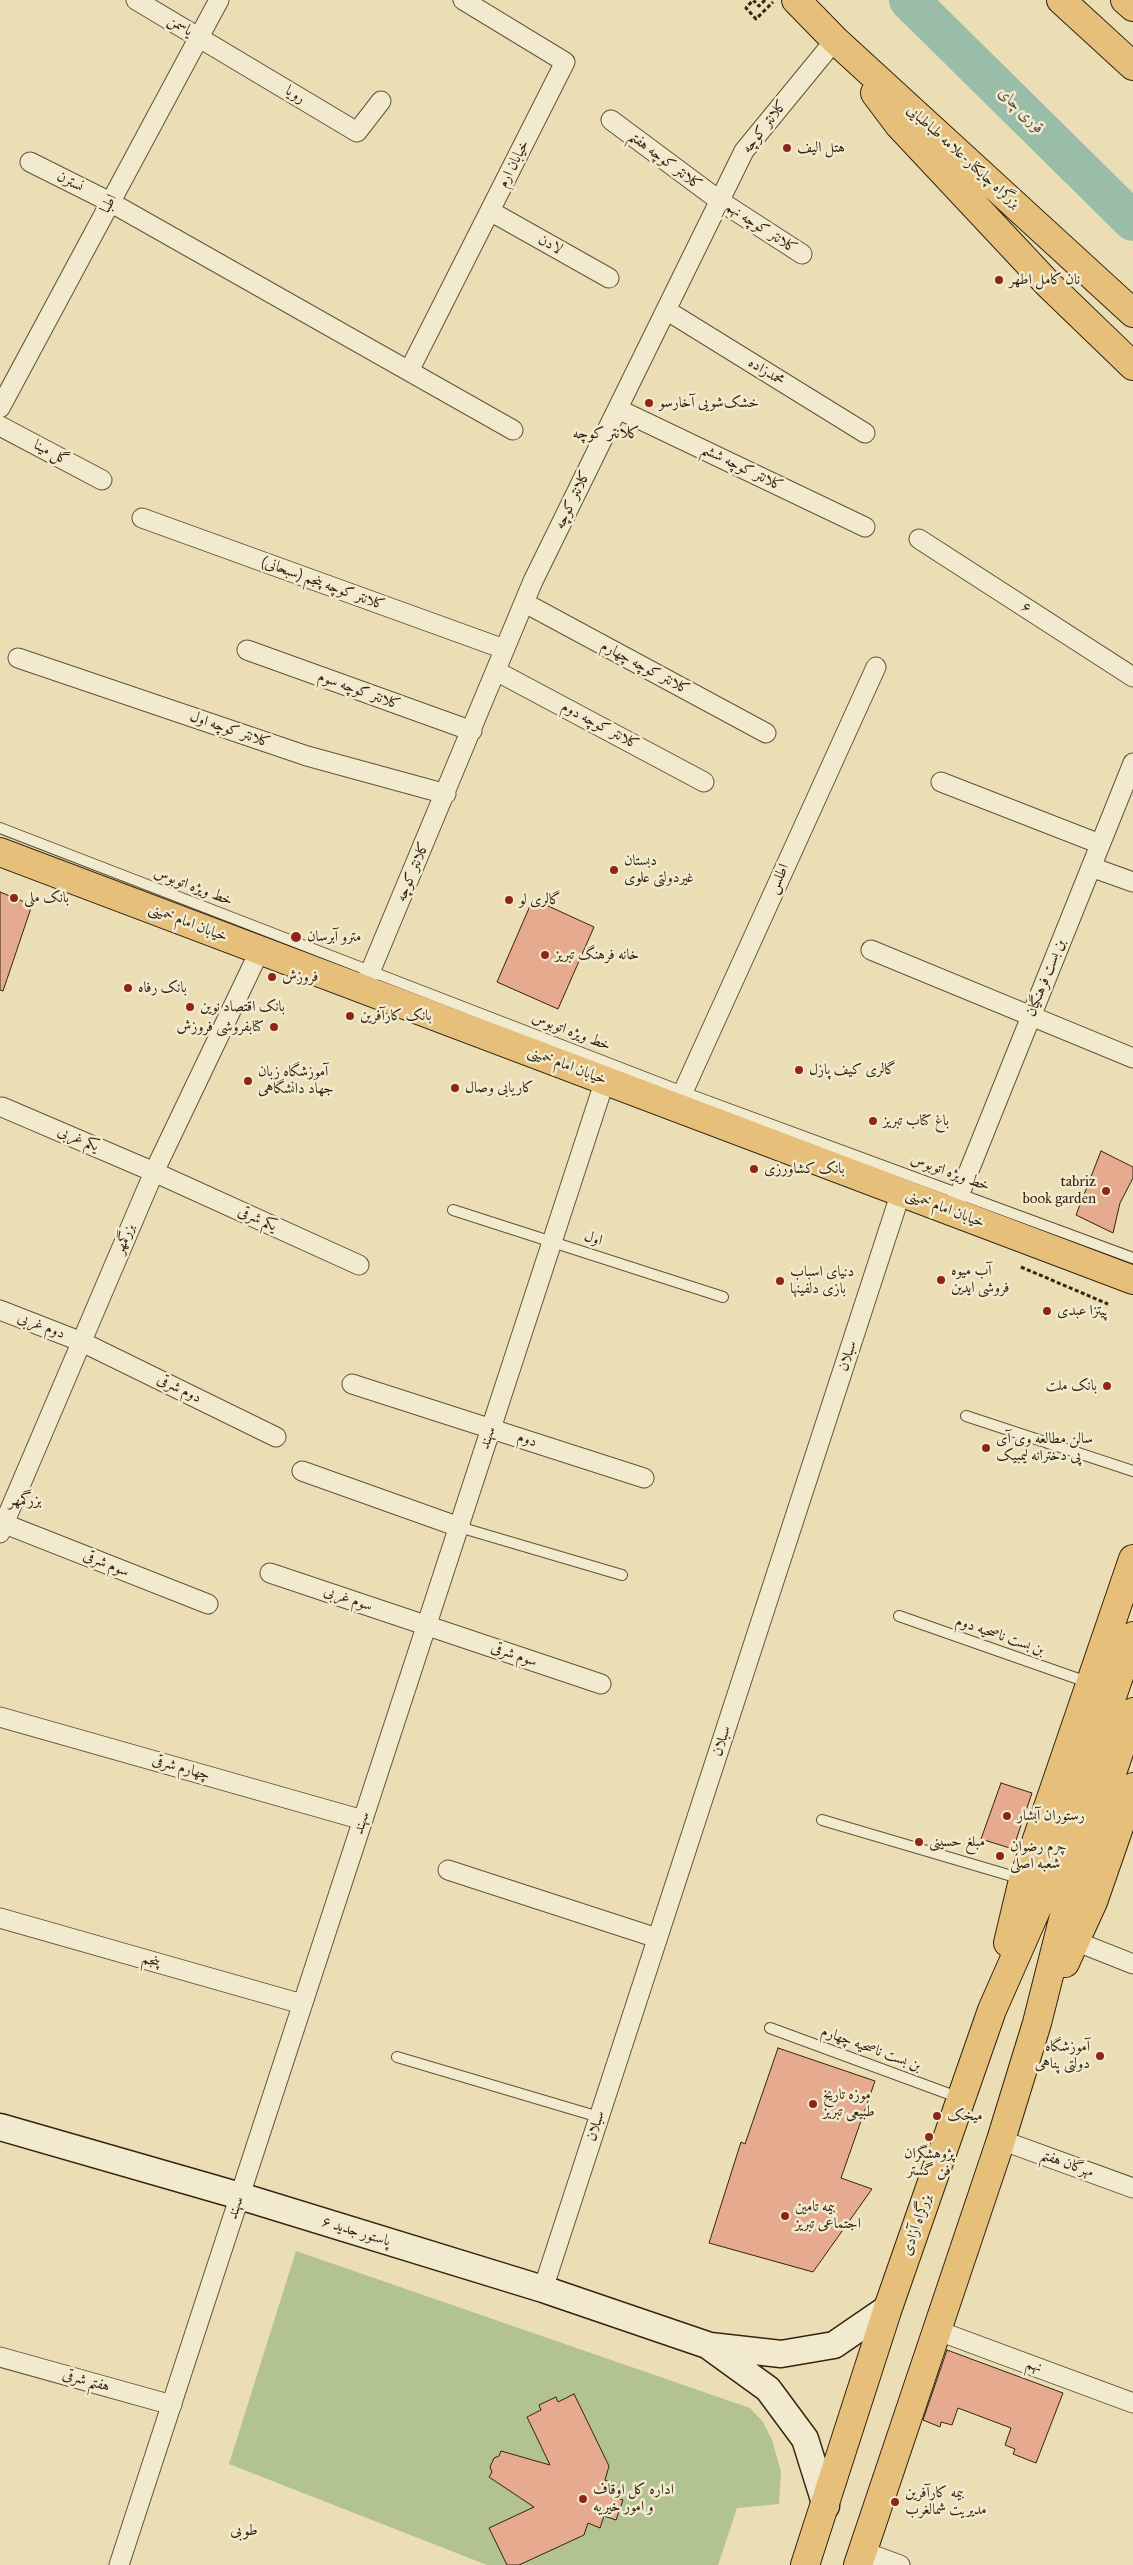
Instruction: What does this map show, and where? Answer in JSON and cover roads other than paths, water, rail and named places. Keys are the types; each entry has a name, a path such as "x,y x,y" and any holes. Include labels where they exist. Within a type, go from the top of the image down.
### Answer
{"main road":[{"name":"بزرگراه چایکنار-علامه طباطبایی","path":"796,0 835,40 1133,313"},
{"path":"1061,0 1133,66"},
{"path":"1125,0 1133,7"},
{"path":"835,40 899,125 1048,284 1133,366"},
{"name":"خیابان امام خمینی","path":"0,852 260,950 367,981 605,1080 678,1099 900,1192 954,1201 1133,1280"},
{"path":"1037,2023 1045,1891 1091,1684 1132,1567"},
{"path":"1045,1891 1133,1636"},
{"path":"1045,1891 1133,1712"},
{"path":"860,2558 1001,2140 1037,2023 1093,1902 1133,1787"},
{"name":"بزرگراه آزادی","path":"805,2565 826,2506 888,2308 992,2010 1045,1891"},
{"name":"پاستور جدید ۶","path":"0,2127 240,2196 543,2289 710,2346 781,2354 834,2345 888,2308"},
{"name":"پاستور جدید ۶","path":"710,2346 768,2389 805,2439 826,2506"}],"street":[{"name":"یاسمن","path":"136,0 199,37"},
{"name":"اطبا","path":"0,408 6,383 110,202 219,0"},
{"name":"خیابان ارم","path":"409,371 565,62 463,0"},
{"name":"رویا","path":"199,37 357,132 381,101"},
{"name":"کلانتر کوچه","path":"367,981 472,731 504,649 744,151 835,40"},
{"name":"کلانتر کوچه هفتم","path":"611,120 720,201"},
{"name":"نسترن","path":"30,162 110,202"},
{"name":"کلانتر کوچه نهم","path":"720,201 802,254"},
{"path":"110,202 513,430"},
{"name":"لادن","path":"490,211 609,278"},
{"name":"محمدزاده","path":"666,310 866,433"},
{"name":"کلانتر کوچه ششم","path":"618,409 866,527"},
{"name":"گل مینا","path":"0,426 102,480"},
{"name":"کلانتر کوچه پنجم (سبحانی)","path":"142,518 504,649"},
{"name":"۶","path":"919,539 1133,677"},
{"name":"کلانتر کوچه چهارم","path":"525,603 766,733"},
{"name":"کلانتر کوچه سوم","path":"247,650 472,731"},
{"name":"کلانتر کوچه اول","path":"18,658 307,756 446,794"},
{"name":"اطلس","path":"678,1099 876,667"},
{"name":"کلانتر کوچه دوم","path":"496,671 704,782"},
{"name":"بن بست فرهنگیان","path":"954,1201 1133,763"},
{"path":"941,782 1100,844"},
{"path":"1091,867 1133,882"},
{"name":"بزرگمهر","path":"1,1526 154,1172 260,950"},
{"path":"871,950 1133,1058"},
{"name":"سهند","path":"119,2565 605,1080"},
{"name":"یکم غربی","path":"2,1107 154,1172"},
{"name":"یکم شرقی","path":"154,1172 359,1265"},
{"name":"سبلان","path":"543,2289 900,1192"},
{"name":"دوم غربی","path":"0,1310 82,1342"},
{"name":"دوم شرقی","path":"82,1342 276,1437"},
{"name":"دوم","path":"352,1384 644,1478"},
{"path":"302,1471 459,1527"},
{"name":"سوم شرقی","path":"1,1526 208,1604"},
{"name":"سوم غربی","path":"270,1573 426,1625"},
{"name":"سوم شرقی","path":"426,1625 601,1684"},
{"name":"چهارم شرقی","path":"0,1717 363,1820"},
{"path":"448,1870 658,1938"},
{"name":"پنجم","path":"0,1918 302,2004"},
{"path":"1075,1941 1133,1964"},
{"name":"مهرگان هفتم","path":"1001,2140 1133,2188"},
{"name":"نهم","path":"936,2330 1133,2403"},
{"name":"هفتم شرقی","path":"0,2357 172,2405"},
{"path":"860,2558 900,2565"}],"lane":[{"name":"خط ویژه اتوبوس","path":"0,828 367,981 954,1201 1133,1258"},
{"name":"اول","path":"453,1210 723,1297"},
{"path":"966,1416 1133,1471"},
{"path":"459,1527 622,1575"},
{"name":"بن بست ناصحیه دوم","path":"899,1616 1091,1684"},
{"path":"822,1820 1045,1891"},
{"name":"بن بست ناصحیه چهارم","path":"770,2028 961,2098"},
{"path":"397,2056 599,2116"}],"waterway":[{"name":"قوری چای","path":"909,0 1133,221"}],"place":[{"name":"هتل الیف","path":"787,148"},
{"name":"نان کامل اطهر","path":"999,280"},
{"name":"خشک‌شویی آخارسو","path":"649,403"},
{"name":"دبستان غیردولتی علوی","path":"614,870"},
{"name":"بانک ملی","path":"14,898"},
{"name":"گالری لو","path":"509,900"},
{"name":"مترو آبرسان","path":"296,937"},
{"name":"خانه فرهنگ تبریز","path":"545,955"},
{"name":"فروزش","path":"272,977"},
{"name":"بانک رفاه","path":"128,988"},
{"name":"بانک اقتصاد نوین","path":"190,1007"},
{"name":"بانک کارآفرین","path":"350,1016"},
{"name":"کتابفروشی فروزش","path":"274,1027"},
{"name":"گالری کیف پازل","path":"799,1070"},
{"name":"آموزشگاه زبان جهاد دانشگاهی","path":"248,1081"},
{"name":"کاریابی وصال","path":"455,1088"},
{"name":"باغ کتاب تبریز","path":"873,1121"},
{"name":"بانک کشاورزی","path":"754,1169"},
{"name":"tabriz book garden","path":"1106,1191"},
{"name":"آب میوه فروشی ایدین","path":"941,1280"},
{"name":"دنیای اسباب بازی دلفینها","path":"780,1281"},
{"name":"پیتزا عبدی","path":"1047,1311"},
{"name":"بانک ملت","path":"1107,1386"},
{"name":"سالن مطالعه وی آی پی دخترانه لیمبیک","path":"986,1448"},
{"name":"رستوران آبشار","path":"1007,1816"},
{"name":"مبلغ حسینی","path":"919,1842"},
{"name":"چرم رضوان شعبه اصلی","path":"1000,1856"},
{"name":"آموزشگاه دولتی پناهی","path":"1100,2056"},
{"name":"موزه تاریخ طبیعی تبریز","path":"813,2104"},
{"name":"میخک","path":"937,2116"},
{"name":"پژوهشگران فن گستر","path":"929,2137"},
{"name":"بیمه تامین اجتماعی تبریز","path":"785,2216"},
{"name":"اداره کل اوقاف و امور خیریه","path":"583,2499"},
{"name":"بیمه کارآفرین مدیریت شمالغرب","path":"895,2502"}],"district":[{"name":"کلانتر کوچه","path":"606,434"},
{"name":"بزرگمهر","path":"25,1501"},
{"name":"طوبی","path":"244,2531"}]}
